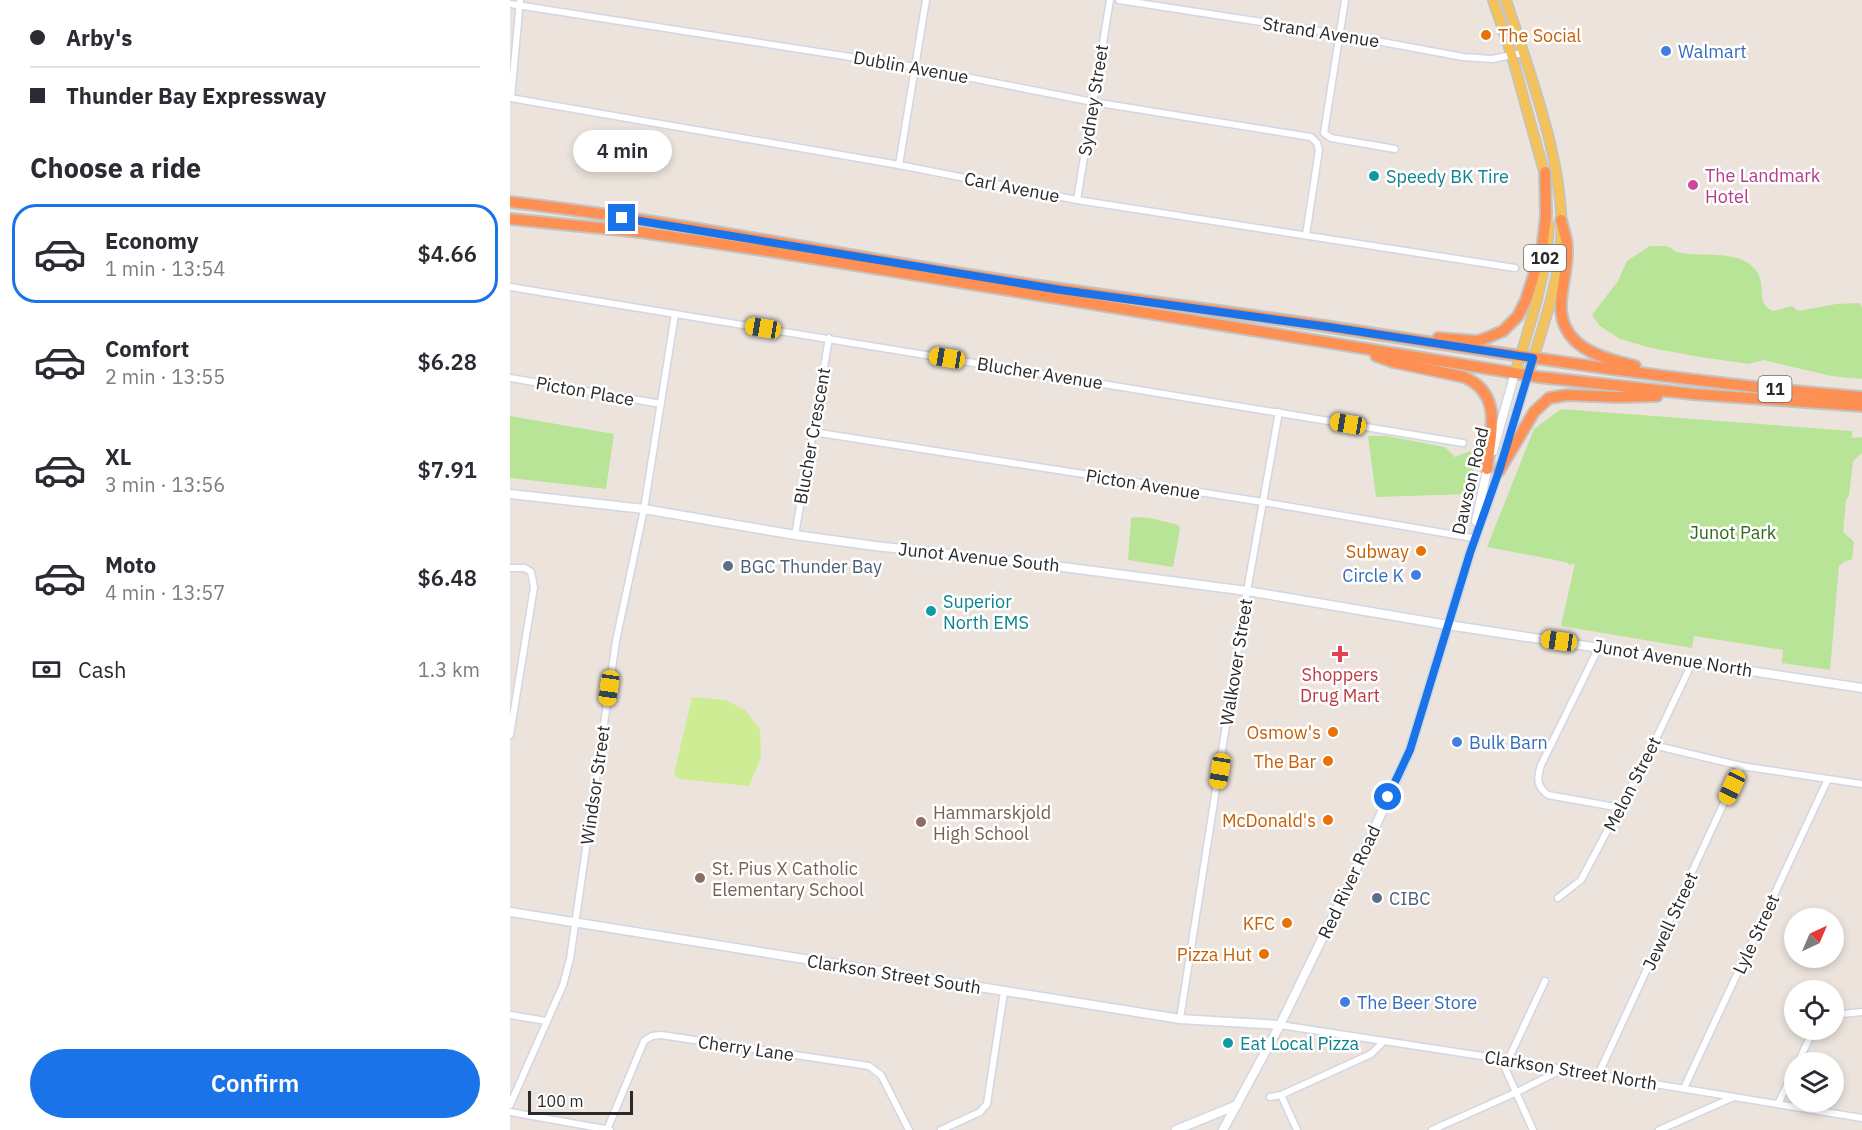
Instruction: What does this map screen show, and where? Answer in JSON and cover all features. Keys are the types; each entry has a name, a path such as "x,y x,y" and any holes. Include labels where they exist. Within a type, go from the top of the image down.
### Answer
{"highway":[{"path":"1360,332 1476,340 1497,334 1515,321 1526,300 1542,249 1546,216 1545,172"},
{"name":"11","path":"510,202 566,209 1061,290 1520,357 1803,392 1862,397"},
{"name":"11","path":"510,219 640,232 764,251 1528,375 1693,394 1862,406"},
{"path":"1562,220 1567,245 1561,313 1568,331 1576,342 1592,354 1609,360 1688,378"},
{"path":"1350,347 1393,362 1458,375 1485,391 1492,410 1487,469"},
{"path":"1499,471 1534,412 1549,398 1567,395 1617,397 1693,394"}],"main road":[{"name":"Dawson Road","path":"1470,553 1487,469 1535,306 1549,238 1550,217 1545,172 1512,56 1493,0"},
{"name":"Dawson Road","path":"1470,553 1499,471 1533,358 1561,243 1562,220 1559,189 1546,132 1506,0"},
{"name":"Junot Avenue South","path":"510,494 644,509 795,535 1247,591 1448,625"},
{"name":"Red River Road","path":"1223,1130 1280,1025 1357,867 1410,750 1470,553"},
{"name":"Junot Avenue North","path":"1448,625 1862,688"},
{"name":"Clarkson Street South","path":"510,912 1180,1019 1280,1025"},
{"path":"1176,1130 1237,1105"}],"street":[{"path":"899,165 926,0"},
{"name":"Sydney Street","path":"1077,200 1110,0"},
{"name":"Strand Avenue","path":"1119,0 1339,34 1463,57 1492,59 1523,53"},
{"path":"1345,0 1323,129 1331,138 1395,149"},
{"path":"510,98 520,3"},
{"name":"Dublin Avenue","path":"510,4 520,3 915,67 1093,102 1311,137 1317,143 1319,150 1306,235"},
{"name":"Carl Avenue","path":"510,98 899,165 1077,200 1515,268"},
{"name":"Blucher Avenue","path":"510,287 1464,443"},
{"name":"Windsor Street","path":"510,1105 563,985 576,923 616,641 644,509 675,314"},
{"name":"Blucher Crescent","path":"795,535 829,338"},
{"name":"Picton Place","path":"510,378 661,404"},
{"name":"Walkover Street","path":"1180,1019 1247,591 1279,412"},
{"name":"Picton Avenue","path":"813,432 1263,502 1473,538"},
{"path":"510,568 525,568 531,572 534,587 510,735"},
{"path":"1599,647 1541,765 1537,779 1540,789 1548,795 1621,808"},
{"name":"Melon Street","path":"1558,898 1581,880 1621,808 1693,661"},
{"path":"1653,745 1741,766 1862,784"},
{"name":"Jewell Street","path":"1598,1075 1741,766"},
{"name":"Lyle Street","path":"1684,1089 1828,779"},
{"path":"1533,1130 1505,1060 1545,981"},
{"path":"941,1130 980,1112 987,1104 1004,992"},
{"path":"1844,1014 1862,1012"},
{"path":"510,1015 546,1021"},
{"name":"Clarkson Street North","path":"1280,1025 1862,1118"},
{"name":"Cherry Lane","path":"609,1130 644,1041 652,1035 869,1066 881,1075 909,1130"},
{"path":"1270,1097 1281,1095 1371,1054 1384,1041"},
{"path":"1432,1130 1562,1070"},
{"path":"1778,1104 1784,1092"},
{"path":"1281,1095 1297,1130"},
{"path":"1659,1130 1735,1097"},
{"path":"510,1113 609,1130"}],"green space":[{"path":"1650,246 1667,246 1677,252 1687,254 1720,255 1750,264 1760,278 1764,304 1773,311 1792,306 1798,311 1836,304 1860,303 1862,308 1862,379 1831,376 1763,360 1749,364 1700,357 1651,348 1620,339 1600,326 1592,315 1618,281 1627,261"},
{"name":"Junot Park","path":"1561,409 1852,431 1852,438 1862,437 1862,453 1853,461 1849,496 1846,500 1843,532 1854,542 1852,560 1845,561 1839,566 1830,670 1782,663 1783,650 1694,636 1692,648 1561,626 1575,563 1570,565 1566,562 1487,547 1534,429"},
{"path":"510,416 614,434 606,489 510,478"},
{"path":"1368,436 1387,436 1445,447 1455,457 1476,449 1470,494 1376,497"},
{"path":"1137,517 1179,525 1173,567 1128,560 1131,518"},
{"path":"692,697 726,700 745,710 760,730 761,757 749,786 679,779 674,774"}],"place":[{"name":"The Social","path":"1486,35"},
{"name":"Walmart","path":"1666,51"},
{"name":"Speedy BK Tire","path":"1374,176"},
{"name":"The Landmark Hotel","path":"1693,185"},
{"name":"Subway","path":"1421,551"},
{"name":"BGC Thunder Bay","path":"728,566"},
{"name":"Circle K","path":"1416,575"},
{"name":"Superior North EMS","path":"931,611"},
{"name":"Shoppers Drug Mart","path":"1340,654"},
{"name":"Osmow's","path":"1333,732"},
{"name":"Bulk Barn","path":"1457,742"},
{"name":"The Bar","path":"1328,761"},
{"name":"McDonald's","path":"1328,820"},
{"name":"Hammarskjold High School","path":"921,822"},
{"name":"St. Pius X Catholic Elementary School","path":"700,878"},
{"name":"CIBC","path":"1377,898"},
{"name":"KFC","path":"1287,923"},
{"name":"Pizza Hut","path":"1264,954"},
{"name":"The Beer Store","path":"1345,1002"},
{"name":"Eat Local Pizza","path":"1228,1043"}],"route":[{"path":"622,218 1061,290 1533,358 1410,750 1388,797"}]}
